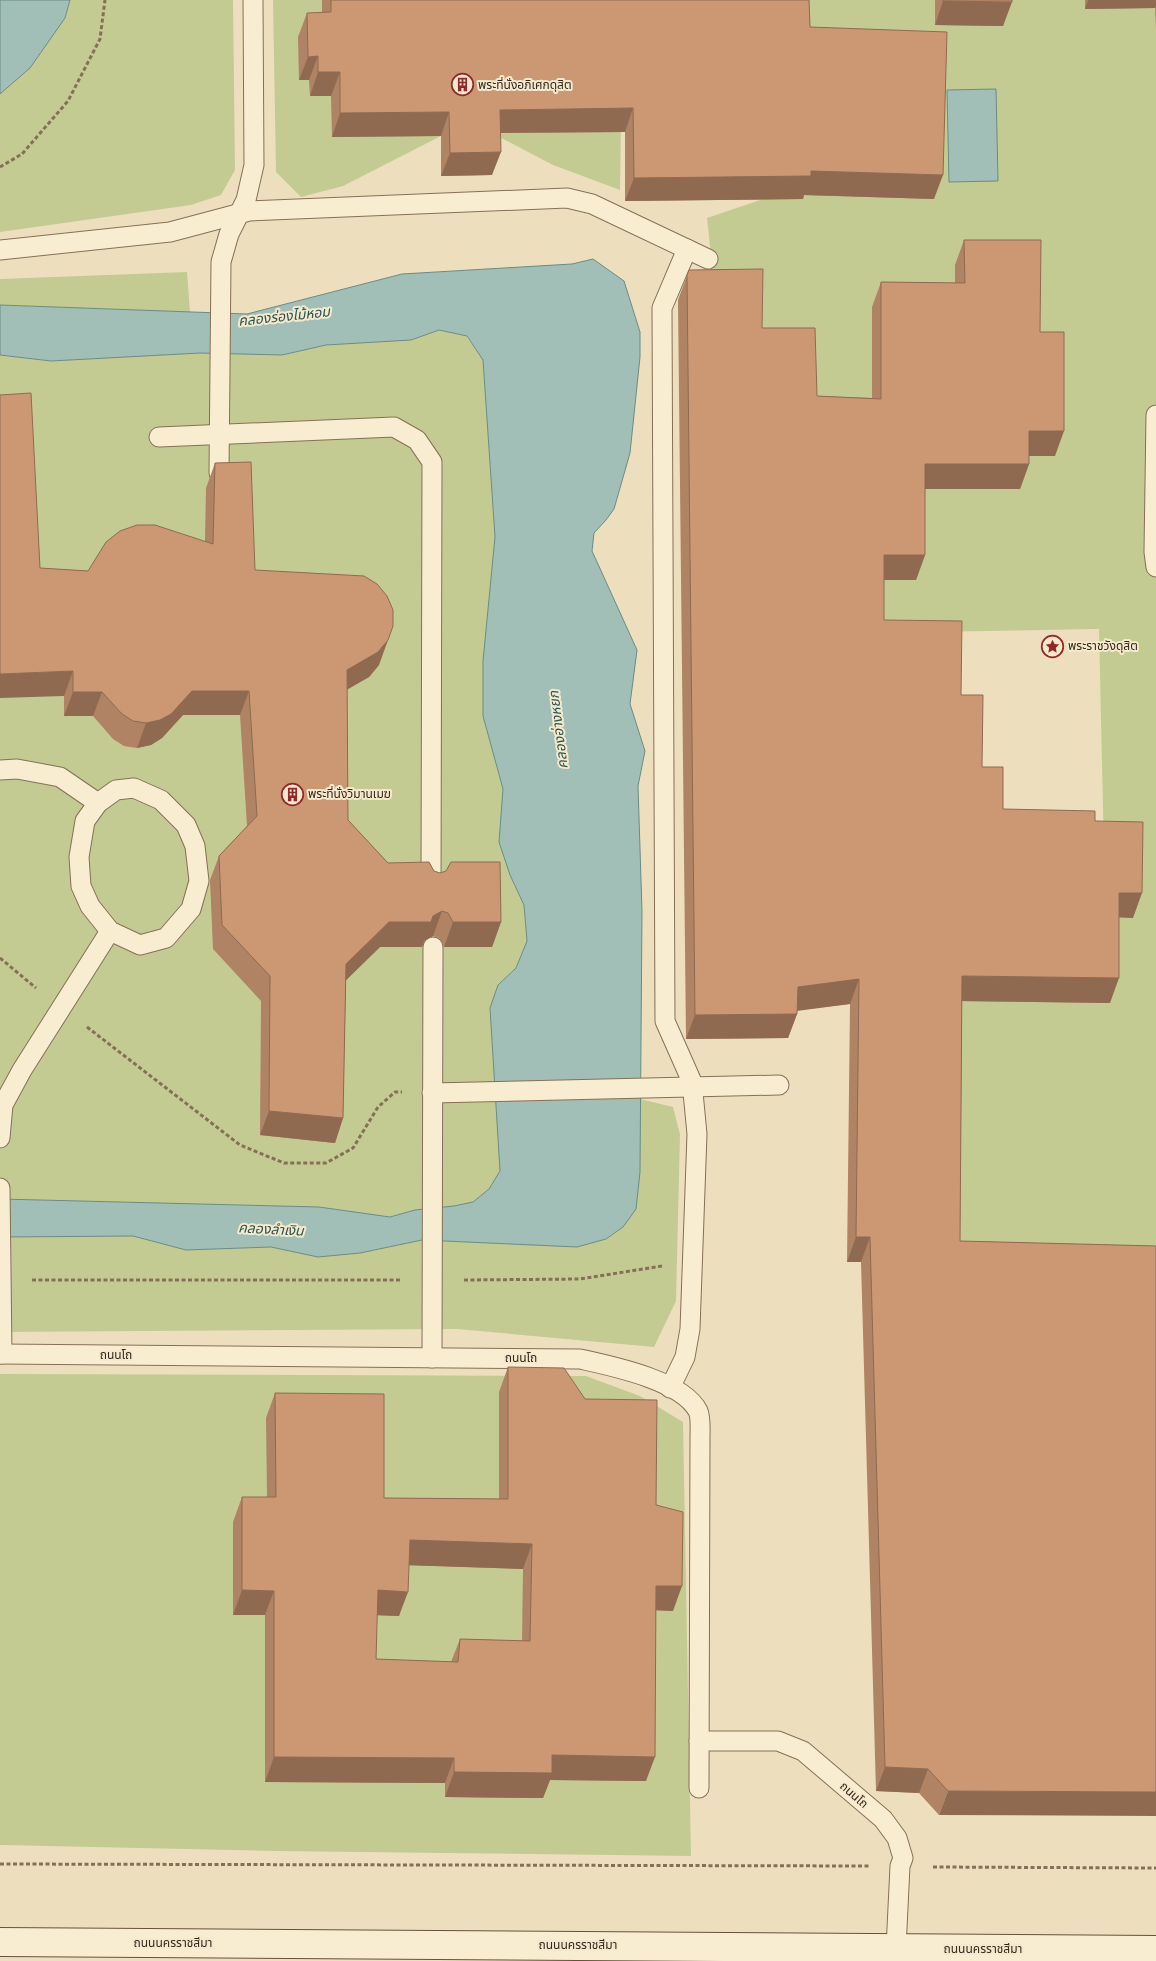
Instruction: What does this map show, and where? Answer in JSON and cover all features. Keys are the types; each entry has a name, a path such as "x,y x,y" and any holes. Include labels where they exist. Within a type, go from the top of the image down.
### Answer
{"main road":[{"name":"ถนนนครราชสีมา","path":"0,1942 608,1953 896,1949 1156,1950"}],"lane":[{"path":"219,473 221,262 229,234 246,200 254,165 253,0"},
{"path":"0,250 170,232 259,210 567,198 592,204 708,259"},
{"path":"670,1388 684,1357 690,1330 697,1134 693,1087 664,1021 662,308 687,249"},
{"path":"1156,415 1154,552 1156,568"},
{"path":"159,438 394,427 417,440 432,462 431,886"},
{"path":"0,770 17,769 60,777 98,803"},
{"path":"134,788 160,800 186,825 195,846 199,881 191,909 166,938 140,946 110,931 90,906 81,886 79,857 85,821 98,803 116,790 134,788"},
{"path":"0,1138 2,1105 110,931"},
{"path":"432,1358 433,947"},
{"path":"432,1093 778,1085"},
{"path":"0,1188 1,1354"},
{"name":"ถนนโถ","path":"1,1354 580,1359 643,1374 684,1395 699,1412 700,1438 699,1788"},
{"name":"ถนนโถ","path":"699,1742 778,1741 804,1750 883,1819 897,1838 903,1858 900,1866 896,1949"}],"path":[{"path":"0,167 22,154 68,101 100,39 105,0"},
{"path":"0,958 240,1145 284,1163 326,1162 353,1148 378,1108 395,1092 432,1093"},
{"path":"1,1283 23,1280 432,1271 580,1279 692,1261"},
{"path":"0,1864 1156,1868"}],"green space":[{"path":"70,0 233,0 235,170 221,195 191,205 0,232 0,94 30,68 65,18"},
{"path":"273,0 440,0 441,136 343,186 301,197 276,172"},
{"path":"623,0 620,190 553,165 492,133"},
{"path":"807,0 1156,0 1156,1247 954,1246 957,988 1107,988 1099,629 814,634 718,319 707,218 808,184"},
{"path":"187,272 190,312 0,305 0,279"},
{"path":"439,330 466,336 483,360 495,537 483,661 483,716 503,789 499,842 510,875 524,905 527,941 516,968 498,985 490,1008 500,1171 489,1189 473,1202 415,1210 390,1217 319,1207 0,1199 0,355 51,361 200,353 282,355 326,345 411,340"},
{"path":"640,1099 673,1107 680,1134 676,1301 654,1347 457,1329 0,1332 0,1237 133,1236 186,1250 271,1247 318,1257 360,1253 422,1240 577,1247 606,1239 623,1227 640,1172"},
{"path":"0,1374 586,1376 640,1396 683,1422 691,1856 275,1851 0,1845"}],"water":[{"path":"0,0 70,0 65,18 30,68 0,94"},
{"path":"996,89 998,181 949,182 947,90"},
{"path":"593,259 624,281 640,332 640,357 630,453 614,509 594,533 592,551 637,650 630,704 645,751 638,786 642,911 640,1172 636,1209 623,1227 606,1239 577,1247 422,1240 360,1253 318,1257 271,1247 186,1250 133,1236 0,1237 0,1199 319,1207 390,1217 415,1210 473,1202 489,1189 500,1171 490,1008 498,985 516,968 527,941 524,905 510,875 499,842 503,789 483,716 483,661 495,537 483,360 467,336 439,330 411,340 326,345 282,355 200,353 51,361 0,355 0,305 247,314 402,274 572,264"}],"building":[{"path":"331,0 809,0 810,27 947,32 943,175 811,171 811,176 634,178 633,108 500,110 501,152 450,153 449,112 340,113 340,72 318,72 318,56 308,57 307,13 331,12"},
{"path":"1012,0 1012,2 943,1"},
{"path":"964,240 1041,240 1040,332 1064,332 1064,431 1029,431 1029,464 925,464 925,555 884,555 884,620 962,621 961,695 983,695 982,767 1003,767 1003,809 1095,811 1095,821 1143,822 1142,893 1119,893 1119,978 962,976 960,1241 1156,1246 1156,1792 948,1791 928,1769 885,1767 870,1237 856,1237 859,979 798,987 797,1014 695,1015 687,275 689,270 763,269 762,328 815,328 817,396 881,399 881,282 965,283"},
{"name":"พระที่นั่งวิมานเมฆ","path":"31,393 40,568 88,571 106,542 120,531 137,525 155,525 213,544 215,463 251,462 255,570 364,576 377,584 387,596 393,610 393,626 388,640 378,652 347,670 348,820 388,863 429,862 434,871 440,873 446,871 451,862 500,862 501,922 453,922 448,913 442,911 433,916 431,922 389,922 346,964 343,1118 269,1111 270,976 222,925 219,856 257,816 249,691 192,691 171,714 160,720 146,723 133,721 122,714 102,692 73,692 73,671 0,674 0,395"},
{"path":"508,1367 564,1368 585,1399 657,1400 656,1505 683,1512 682,1586 656,1586 655,1757 552,1755 552,1773 454,1772 454,1758 274,1757 274,1591 242,1590 242,1497 276,1497 275,1393 384,1394 384,1498 508,1499","holes":["410,1540 532,1544 530,1641 460,1639 458,1662 376,1659 378,1590 408,1592"]}],"place":[{"name":"พระที่นั่งอภิเศกดุสิต","path":"462,85"},
{"name":"พระราชวังดุสิต","path":"1052,646"},
{"name":"พระที่นั่งวิมานเมฆ","path":"292,794"}],"water label":[{"name":"คลองร่องไม้หอม","path":"284,316"},
{"name":"คลองอ่างหยก","path":"558,730"},
{"name":"คลองลำเงิน","path":"271,1229"}]}
